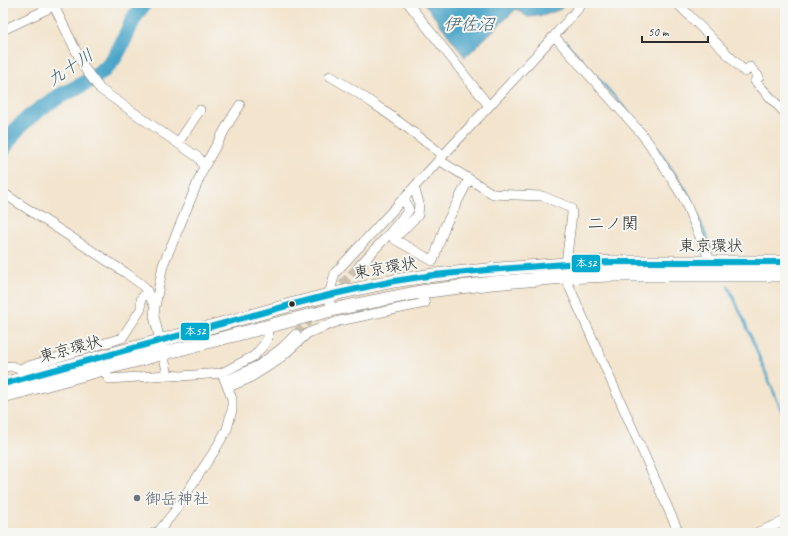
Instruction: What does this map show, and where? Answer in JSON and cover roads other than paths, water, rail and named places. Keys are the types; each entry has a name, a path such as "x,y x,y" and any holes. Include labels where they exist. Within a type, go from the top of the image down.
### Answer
{"highway":[{"name":"東京環状","path":"3,396 103,368 331,310 420,292 492,283 612,262 785,262"},
{"name":"東京環状","path":"3,384 24,373 160,340 329,295 394,281 434,276 566,270 610,275 785,275"}],"street":[{"path":"408,3 489,106"},
{"path":"331,310 329,295 335,273 583,3"},
{"path":"677,3 745,72 750,67 759,77 755,82 785,113"},
{"path":"3,30 56,4 85,70 100,88 199,158 204,167"},
{"path":"554,36 650,145 683,196 711,263"},
{"path":"330,76 405,126 469,179 493,194 542,196 571,208 572,214 566,270 679,533"},
{"path":"168,375 154,316 162,265 204,167 240,105"},
{"path":"178,143 200,110"},
{"path":"414,187 418,203 418,215 394,239 433,262 445,226 469,179"},
{"path":"3,193 141,284 147,291 155,307"},
{"path":"359,266 409,210 404,198"},
{"path":"3,367 12,366 24,373 122,338 141,309 141,299 147,291"},
{"path":"103,368 109,379 168,375 225,380 248,379 277,361 308,333 339,321 425,303 420,292"},
{"path":"225,380 258,351 268,338 267,326"},
{"path":"225,380 259,365 283,347 296,334"},
{"path":"158,532 180,503 227,429 232,410 232,399 225,380"},
{"path":"756,533 785,520"}],"water":[{"name":"伊佐沼","path":"424,3 565,3 561,9 545,15 528,17 516,9 465,57"}],"waterway":[{"name":"九十川","path":"3,150 14,133 27,119 60,96 95,77 110,64 118,52 134,18 144,3"},
{"path":"565,41 638,123"},
{"path":"644,129 687,191 713,252"},
{"path":"728,286 785,419"}],"tunnel":[{"path":"296,334 359,266"}],"place":[{"name":"御岳神社","path":"137,498"}],"district":[{"name":"二ノ関","path":"613,223"}]}
